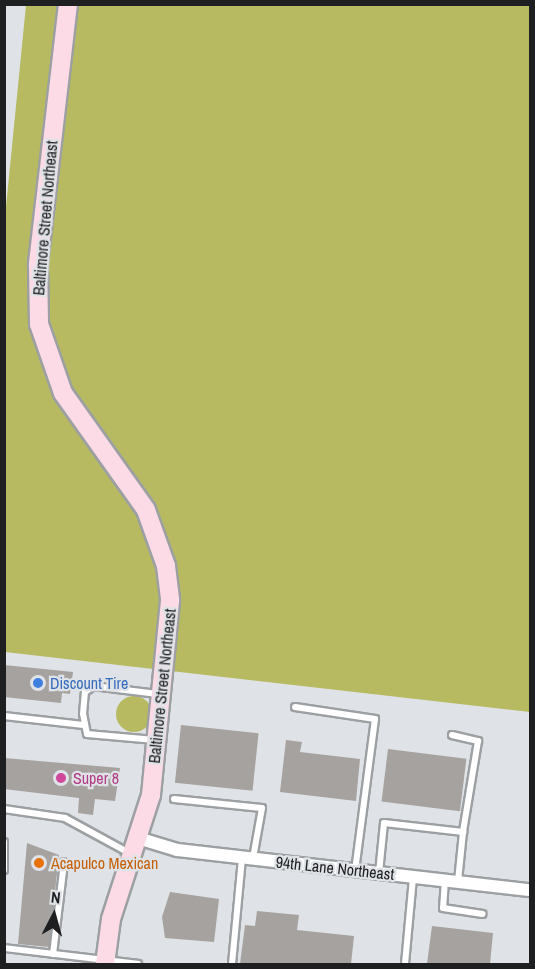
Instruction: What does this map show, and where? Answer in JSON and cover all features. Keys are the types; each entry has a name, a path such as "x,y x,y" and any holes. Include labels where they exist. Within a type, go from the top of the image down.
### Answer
{"street":[{"name":"Baltimore Street Northeast","path":"68,4 38,265 39,324 56,381 135,491 160,545 170,601 157,740 137,847 111,919 105,962"},
{"name":"94th Lane Northeast","path":"137,847 531,890"}],"lane":[{"path":"157,740 87,734 83,725 86,692 93,686 162,694"},
{"path":"295,707 375,719 356,870"},
{"path":"4,716 83,725"},
{"path":"452,735 478,741 463,832 458,881"},
{"path":"174,798 261,808 247,858 232,964"},
{"path":"4,810 65,818 137,847"},
{"path":"379,873 384,823 463,832"},
{"path":"4,842 4,870"},
{"path":"53,954 64,863"},
{"path":"405,964 413,876"},
{"path":"445,880 443,908 483,914"},
{"path":"4,948 105,962 138,964"}],"green space":[{"path":"26,5 530,5 530,712 5,652 4,227"},
{"path":"134,696 147,701 152,714 147,727 134,732 121,727 116,714 121,701"}],"building":[{"name":"Discount Tire","path":"4,665 73,672 70,694 62,693 61,703 4,697"},
{"path":"181,725 259,733 253,791 175,783"},
{"path":"286,740 302,742 300,752 360,759 356,801 280,792"},
{"path":"388,749 466,759 460,811 382,802"},
{"name":"Super 8","path":"4,758 120,768 115,801 95,799 93,815 78,813 79,798 4,789"},
{"path":"27,843 59,855 49,947 18,944"},
{"path":"170,892 219,899 214,942 165,938 162,917"},
{"path":"257,911 299,915 297,930 354,936 351,964 240,964 245,925 255,926"},
{"path":"432,926 493,933 490,964 427,964"}],"place":[{"name":"Discount Tire","path":"38,683"},
{"name":"Super 8","path":"61,778"},
{"name":"Acapulco Mexican","path":"39,863"}]}
